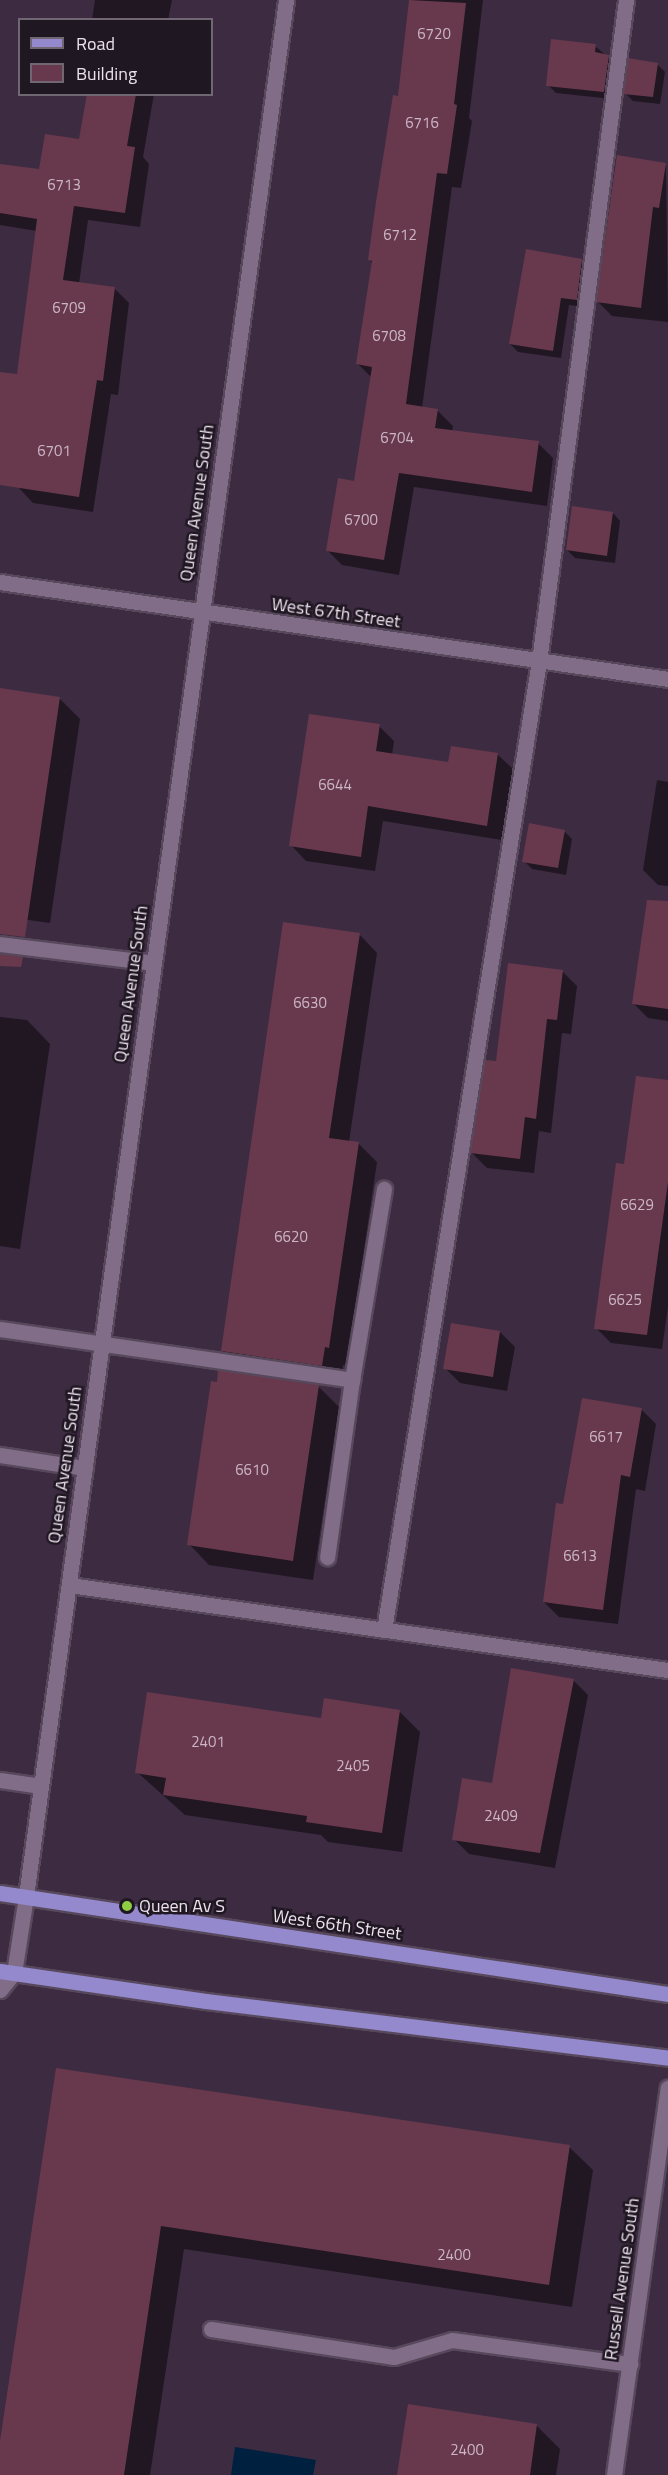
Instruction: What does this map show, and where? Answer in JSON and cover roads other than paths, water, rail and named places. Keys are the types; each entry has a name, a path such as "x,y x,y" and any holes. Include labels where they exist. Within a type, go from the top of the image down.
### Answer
{"main road":[{"name":"West 66th Street","path":"0,1893 668,1994"},
{"path":"7,1972 668,2058"}],"street":[{"name":"Queen Avenue South","path":"7,1972 26,1896 286,0"},
{"path":"384,1630 538,661 626,0"},
{"name":"West 67th Street","path":"0,582 668,679"},
{"path":"0,944 154,963"},
{"path":"327,1557 352,1380 384,1189"},
{"path":"0,1329 352,1380"},
{"path":"0,1455 85,1468"},
{"path":"69,1585 668,1670"},
{"path":"0,1780 41,1786"},
{"path":"0,1990 7,1972"},
{"name":"Russell Avenue South","path":"614,2475 668,2088"},
{"path":"211,2329 394,2357 452,2340 630,2364"}],"water":[{"path":"235,2447 316,2460 313,2475 231,2475"}],"place":[{"name":"Queen Av S","path":"127,1906"}]}
